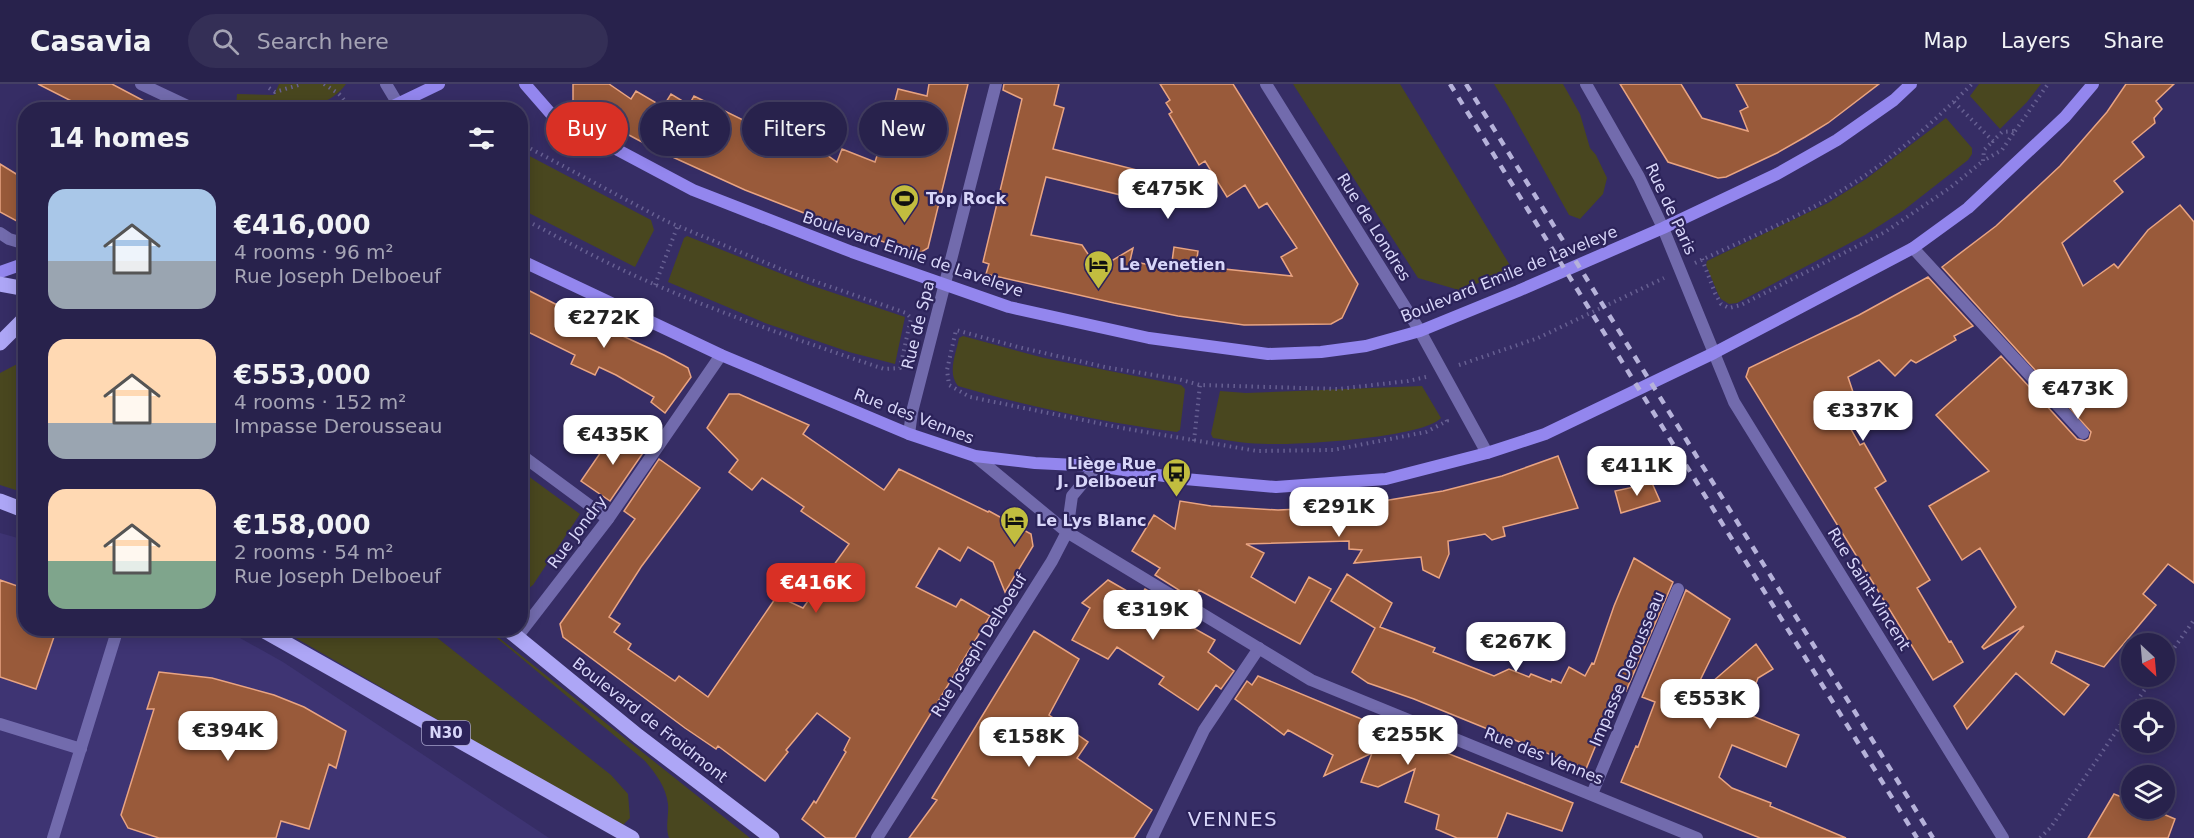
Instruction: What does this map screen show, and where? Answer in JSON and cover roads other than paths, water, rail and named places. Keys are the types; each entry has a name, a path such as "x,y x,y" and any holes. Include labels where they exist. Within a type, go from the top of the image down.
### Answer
{"main road":[{"path":"0,284 18,287"},
{"path":"0,343 18,325"},
{"path":"0,501 18,508"},
{"name":"N30","path":"273,636 632,838"},
{"name":"Boulevard de Froidmont","path":"516,636 638,736 772,838"}],"street":[{"path":"141,84 179,102"},
{"path":"386,84 397,102"},
{"path":"402,102 439,84"},
{"name":"Boulevard Emile de Laveleye","path":"525,84 552,115 693,190 852,252 1009,307 1149,338 1268,354 1321,352 1366,346 1420,331 1518,291 1663,228 1777,174 1837,140 1894,100 1911,84"},
{"name":"Rue de Spa","path":"909,434 912,412 996,84"},
{"name":"Rue de Londres","path":"1266,84 1420,331 1487,453"},
{"name":"Rue de Paris","path":"1586,84 1639,177 1663,228 1714,354"},
{"path":"975,456 1035,463 1097,466 1185,479 1276,487 1386,479 1487,453 1545,434 1714,354 1913,248 1977,200 2065,117 2093,84"},
{"path":"0,233 18,241"},
{"path":"1913,248 2083,433"},
{"name":"Rue des Vennes","path":"528,264 722,355 909,434 975,456 1067,532 1311,680 1696,838"},
{"path":"0,272 18,266"},
{"name":"Rue Saint-Vincent","path":"1714,354 1734,402 2003,838"},
{"name":"Rue Jondry","path":"528,614 608,519 722,355"},
{"path":"528,460 608,519"},
{"name":"Rue Joseph Delboeuf","path":"877,838 1046,571 1067,532 1072,496 1097,466"},
{"name":"Impasse Derousseau","path":"1592,794 1678,589"},
{"path":"53,838 116,636"},
{"path":"1152,838 1204,730 1259,648"},
{"path":"0,724 81,749"}],"railway":[{"path":"1450,84 1917,838"},
{"path":"1466,84 1933,838"}],"place":[{"name":"Top Rock","path":"905,224"},
{"name":"Le Venetien","path":"1098,290"},
{"name":"Liège Rue J. Delboeuf","path":"1177,498"},
{"name":"Le Lys Blanc","path":"1015,546"}],"district":[{"name":"VENNES","path":"1233,819"}]}
